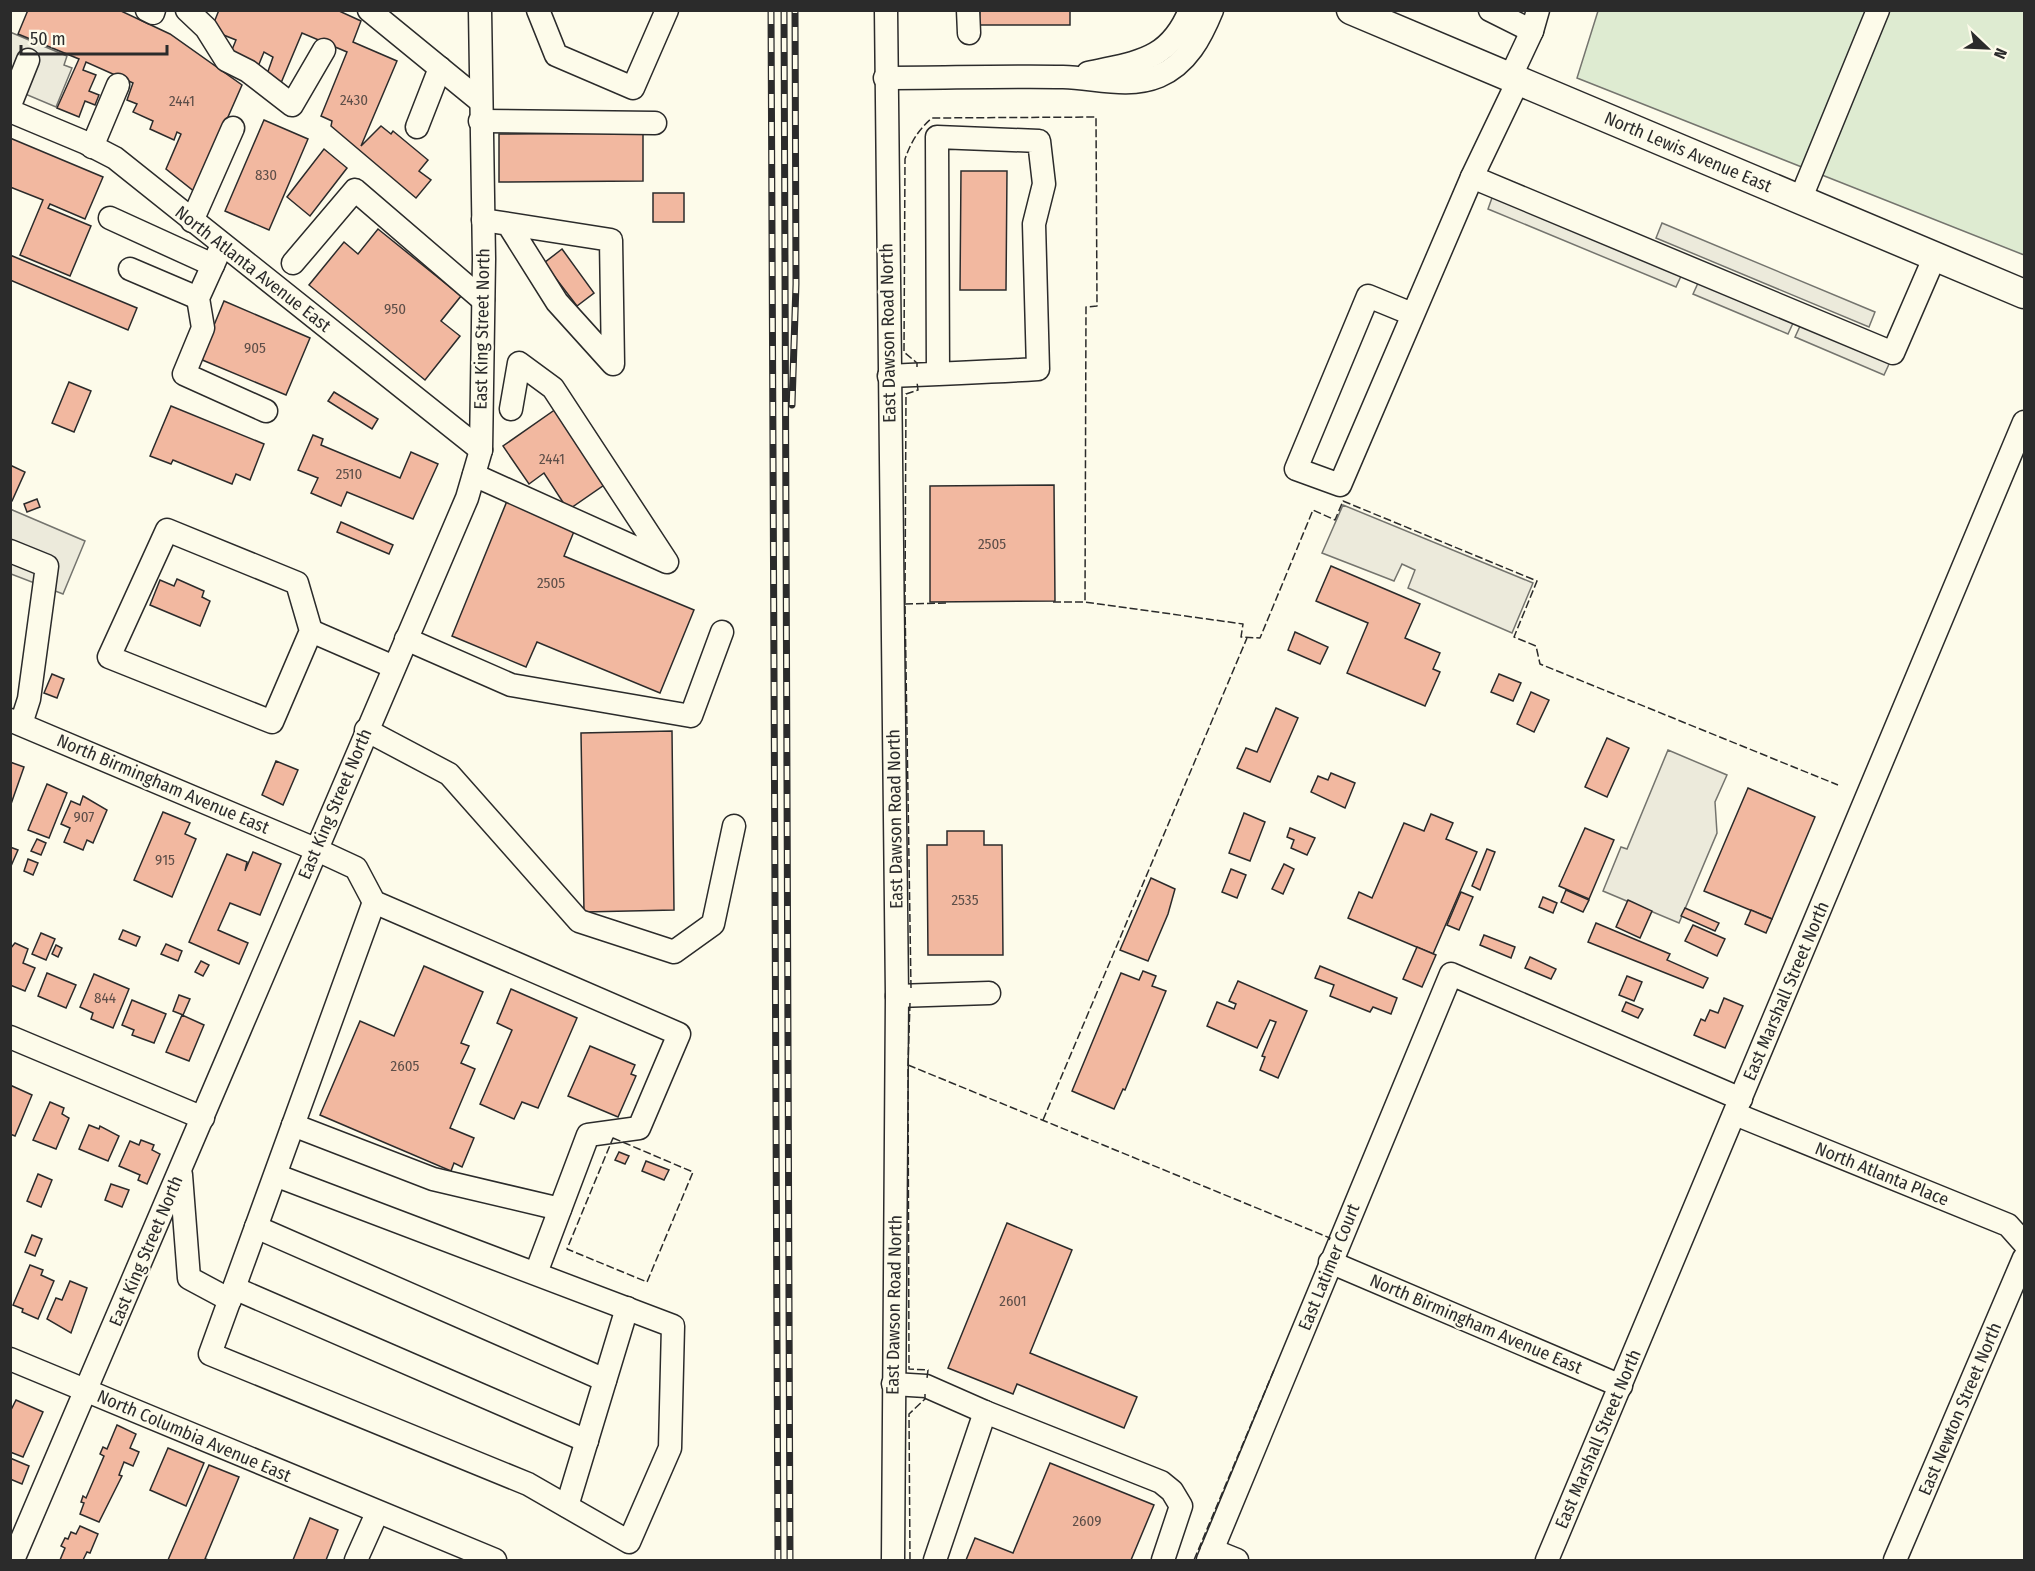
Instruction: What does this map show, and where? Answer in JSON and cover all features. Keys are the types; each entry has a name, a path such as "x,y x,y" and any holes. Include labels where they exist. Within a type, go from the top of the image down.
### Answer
{"main road":[{"name":"North Lewis Avenue East","path":"1351,10 1396,19 1514,79 2025,294"}],"street":[{"path":"147,10 153,13 154,10"},
{"path":"187,10 206,28 226,60 248,71 291,105 324,50"},
{"path":"369,10 440,68 479,111 656,123"},
{"name":"East King Street North","path":"13,1560 87,1392 315,849 467,498 474,475 481,450 482,381 483,220 479,111 480,10"},
{"path":"538,10 556,55 633,88 667,10"},
{"name":"East Dawson Road North","path":"886,10 897,996 893,1560"},
{"path":"968,10 969,33"},
{"path":"1066,77 1155,56 1177,36 1190,10"},
{"path":"885,78 1066,77 1122,83 1158,76 1184,59 1196,44 1212,10"},
{"path":"1412,314 1368,296 1296,469 1340,486 1514,79 1535,21 1490,10"},
{"path":"1800,200 1878,10"},
{"path":"10,105 28,60"},
{"path":"417,128 440,68"},
{"path":"92,147 118,85"},
{"name":"North Atlanta Avenue East","path":"10,111 115,158 192,221 218,255 481,450"},
{"path":"192,221 233,128"},
{"path":"889,376 938,374 1038,369 1034,224 1044,184 1039,141 937,136 938,374"},
{"path":"1472,177 1893,353 1935,256"},
{"path":"293,263 355,190 483,300"},
{"path":"110,218 218,255 198,298 203,328 183,374 266,411"},
{"path":"483,220 611,240 613,364 557,303 508,224"},
{"path":"130,269 198,298"},
{"path":"474,475 667,562 553,388 519,363 517,416 482,381"},
{"name":"East Marshall Street North","path":"1547,1560 2025,422"},
{"path":"167,530 297,583 311,631 272,722 110,657 167,530"},
{"path":"10,551 46,566 29,699 16,722"},
{"path":"311,631 394,667"},
{"path":"406,639 511,685 691,716 722,632"},
{"name":"North Birmingham Avenue East","path":"16,722 356,868 374,902"},
{"path":"366,730 449,774 579,921 674,952 712,924 734,826"},
{"path":"275,1175 673,1326 670,1448 629,1542 528,1484 210,1354 374,902 679,1034 639,1128 588,1135 536,1274"},
{"name":"North Atlanta Place","path":"1451,974 1738,1106 2008,1225 2025,1243"},
{"name":"East Latimer Court","path":"1210,1555 1451,974"},
{"path":"897,996 989,993"},
{"path":"10,1037 203,1119"},
{"path":"293,1125 433,1179 560,1209"},
{"path":"180,1171 189,1278 587,1441"},
{"path":"256,1227 605,1380"},
{"name":"East Newton Street North","path":"1895,1560 2025,1258"},
{"name":"North Birmingham Avenue East","path":"1330,1262 1621,1386"},
{"path":"567,1506 627,1308"},
{"name":"North Columbia Avenue East","path":"10,1359 495,1560"},
{"path":"893,1384 926,1386 985,1412 1146,1474 1172,1491 1181,1506 1163,1560"},
{"path":"935,1560 985,1412"},
{"path":"356,1560 377,1513"},
{"path":"1210,1555 1237,1560"}],"green space":[{"path":"1598,11 2024,11 2024,255 1577,78"}],"shaded area":[{"path":"10,32 67,56 64,65 72,68 56,107 11,88"},
{"path":"1493,195 1682,274 1676,287 1488,209"},
{"path":"1662,223 1875,312 1869,327 1656,238"},
{"path":"1699,281 1794,321 1788,334 1693,294"},
{"path":"1801,324 1890,362 1884,375 1795,337"},
{"path":"1343,505 1533,583 1512,633 1408,588 1415,570 1402,564 1394,581 1322,553"},
{"path":"10,509 85,541 63,594 11,574"},
{"path":"1668,750 1727,775 1715,802 1717,833 1679,923 1603,891 1621,847 1627,849"}],"building":[{"path":"28,10 119,10 170,34 242,85 195,192 166,169 181,134 177,132 174,140 150,129 153,121 133,112 137,104 127,100 133,83 86,62 83,70 96,75 89,91 99,95 95,105 85,101 79,117 57,108 79,59 18,34"},
{"path":"219,10 337,10 361,21 353,42 397,61 361,146 381,126 391,134 393,131 428,160 419,171 431,180 416,198 331,126 332,121 321,116 347,52 302,33 281,83 266,77 273,57 264,52 257,69 229,57 236,40 211,30"},
{"path":"980,10 1070,10 1070,25 979,25"},
{"path":"264,120 308,139 269,230 225,211"},
{"path":"643,133 643,181 499,182 499,134"},
{"path":"10,138 103,177 85,219 50,204 48,208 91,226 70,276 20,255 43,200 10,187"},
{"path":"324,149 347,168 310,216 287,197"},
{"path":"961,171 1007,171 1006,290 960,290"},
{"path":"653,193 684,193 684,222 653,222"},
{"path":"378,229 461,296 441,321 460,336 425,380 309,285 344,242 358,254"},
{"path":"562,249 594,293 577,306 544,263"},
{"path":"10,255 137,308 128,330 10,280"},
{"path":"224,301 310,338 286,395 200,359"},
{"path":"69,382 91,391 74,432 52,423"},
{"path":"334,392 378,419 372,429 328,401"},
{"path":"171,406 264,444 250,480 236,474 232,484 173,460 171,464 150,456"},
{"path":"556,409 607,483 568,510 544,473 529,484 503,446"},
{"path":"313,435 323,439 321,445 400,478 411,452 438,464 413,519 347,492 341,506 311,493 318,478 298,470"},
{"path":"10,465 25,472 12,501 10,501"},
{"path":"1054,485 1055,601 930,602 930,486"},
{"path":"37,499 40,507 27,512 24,504"},
{"path":"507,501 575,529 564,556 694,610 660,693 537,642 526,667 452,636"},
{"path":"341,522 393,545 389,554 337,532"},
{"path":"1331,566 1420,604 1405,638 1440,653 1433,669 1440,672 1425,706 1347,673 1368,623 1316,601"},
{"path":"177,579 204,591 202,597 210,601 200,626 150,605 160,580 174,586"},
{"path":"1295,632 1328,647 1320,664 1288,650"},
{"path":"52,674 64,679 57,698 44,693"},
{"path":"1499,674 1521,683 1513,701 1491,692"},
{"path":"1531,692 1549,700 1534,732 1517,724"},
{"path":"1276,708 1298,718 1270,782 1237,768 1246,748 1257,752"},
{"path":"672,731 674,910 584,912 581,733"},
{"path":"1607,738 1629,748 1607,797 1585,787"},
{"path":"276,761 298,770 283,805 262,795"},
{"path":"10,762 24,767 11,804 10,804"},
{"path":"1331,773 1355,783 1345,808 1311,792 1318,776 1328,780"},
{"path":"47,784 67,793 49,838 28,830"},
{"path":"1748,788 1815,817 1772,919 1704,891"},
{"path":"83,796 107,810 93,843 87,840 83,850 64,842 70,828 61,824 71,801 80,805"},
{"path":"163,812 190,823 185,834 196,839 172,897 134,880"},
{"path":"1244,813 1265,822 1250,861 1229,853"},
{"path":"1431,814 1453,823 1446,839 1477,852 1433,954 1348,918 1359,892 1372,898 1404,823 1424,831"},
{"path":"1290,828 1315,838 1307,855 1291,848 1294,840 1287,837"},
{"path":"1585,828 1614,840 1589,899 1559,886"},
{"path":"947,831 984,831 984,845 1002,845 1003,955 928,955 927,845 947,845"},
{"path":"37,839 46,843 41,855 31,851"},
{"path":"10,847 18,850 11,866 10,866"},
{"path":"1487,849 1495,852 1480,890 1472,886"},
{"path":"253,852 281,864 260,915 230,903 218,930 248,943 239,964 189,942 227,854 247,862 245,871"},
{"path":"28,859 38,863 33,875 24,871"},
{"path":"1284,864 1294,869 1283,894 1272,889"},
{"path":"1231,869 1246,875 1237,898 1222,892"},
{"path":"1151,878 1175,889 1168,914 1148,961 1120,950"},
{"path":"1566,890 1589,900 1583,912 1561,902"},
{"path":"1461,892 1473,897 1459,930 1447,925"},
{"path":"1543,897 1557,903 1553,913 1539,907"},
{"path":"1628,900 1652,911 1640,938 1616,927"},
{"path":"1685,908 1719,923 1715,931 1681,916"},
{"path":"1751,910 1772,919 1766,933 1745,924"},
{"path":"1596,923 1670,954 1667,960 1708,978 1703,988 1588,942"},
{"path":"1693,925 1725,939 1717,956 1685,941"},
{"path":"123,930 140,937 136,946 119,939"},
{"path":"41,933 55,939 46,960 32,954"},
{"path":"1484,935 1515,947 1511,958 1480,945"},
{"path":"15,943 28,949 23,963 35,968 25,991 10,985 10,949"},
{"path":"166,944 182,951 178,961 161,954"},
{"path":"56,945 62,948 58,957 52,954"},
{"path":"1417,947 1436,955 1422,987 1403,979"},
{"path":"1530,957 1556,969 1551,979 1525,968"},
{"path":"201,961 209,965 203,976 195,972"},
{"path":"424,966 483,992 461,1043 469,1046 461,1063 475,1069 450,1128 474,1138 462,1167 454,1163 451,1171 320,1115 360,1021 394,1036"},
{"path":"1320,966 1397,998 1391,1014 1373,1007 1370,1012 1330,996 1334,985 1315,978"},
{"path":"1143,971 1156,976 1152,986 1166,991 1125,1090 1123,1089 1114,1109 1072,1091 1121,973 1139,980"},
{"path":"47,973 76,985 66,1008 38,996"},
{"path":"94,974 129,989 113,1028 91,1019 93,1013 80,1007"},
{"path":"1627,976 1642,982 1634,1001 1619,995"},
{"path":"1238,981 1307,1011 1278,1078 1260,1070 1265,1057 1262,1056 1276,1022 1270,1020 1257,1048 1207,1026 1217,1002 1234,1009 1236,1004 1229,1001"},
{"path":"511,989 577,1018 538,1108 522,1102 514,1119 480,1104 512,1030 497,1023"},
{"path":"179,995 190,999 183,1015 173,1011"},
{"path":"1724,998 1743,1006 1725,1048 1694,1035 1701,1019 1705,1021 1710,1010 1718,1013"},
{"path":"132,1000 166,1014 154,1043 132,1035 134,1030 122,1025"},
{"path":"1626,1002 1643,1009 1638,1018 1622,1011"},
{"path":"182,1015 204,1025 189,1061 166,1052"},
{"path":"590,1046 635,1065 631,1074 636,1076 618,1117 568,1096"},
{"path":"10,1085 32,1095 15,1136 10,1134"},
{"path":"50,1102 64,1108 62,1114 69,1118 56,1149 33,1140"},
{"path":"89,1125 99,1129 100,1126 119,1136 108,1161 79,1149"},
{"path":"141,1140 154,1145 152,1150 160,1154 147,1184 138,1180 140,1175 119,1166 130,1141 139,1145"},
{"path":"619,1152 629,1156 625,1164 615,1160"},
{"path":"646,1161 669,1170 664,1180 642,1171"},
{"path":"38,1174 52,1180 41,1207 27,1201"},
{"path":"111,1184 129,1190 122,1207 105,1200"},
{"path":"1007,1223 1072,1250 1030,1353 1137,1397 1124,1428 1017,1384 1013,1394 948,1368"},
{"path":"32,1235 42,1239 35,1256 25,1252"},
{"path":"30,1265 43,1270 41,1275 54,1281 38,1319 13,1305"},
{"path":"70,1281 87,1288 71,1333 47,1319 56,1298 62,1300"},
{"path":"16,1400 43,1412 23,1457 10,1452 10,1412"},
{"path":"117,1425 136,1434 130,1448 139,1452 133,1466 124,1462 119,1475 122,1476 99,1522 80,1514 84,1503 81,1502 83,1496 86,1498 104,1456 100,1454 103,1447 107,1449"},
{"path":"168,1448 204,1463 186,1506 150,1490"},
{"path":"10,1458 29,1466 22,1484 10,1479"},
{"path":"1050,1463 1154,1505 1131,1560 966,1560 975,1538 1013,1553"},
{"path":"209,1465 239,1477 205,1559 209,1560 168,1560"},
{"path":"310,1518 338,1530 326,1560 293,1560"},
{"path":"80,1526 98,1534 90,1553 87,1552 83,1560 60,1560 65,1548 61,1546 65,1538 68,1539 71,1532 76,1534"}],"railway":[{"path":"771,10 778,1560"},
{"path":"784,10 790,1560"},
{"path":"792,405 796,284 795,10"}],"fence":[{"path":"917,367 917,363 904,352 905,159 919,132 932,118 1096,117 1097,306 1086,307 1085,602"},
{"path":"911,988 905,604 906,394 918,390 917,382"},
{"path":"1053,602 1085,602 1243,624 1241,637 1260,638 1313,510 1335,520 1343,501 1537,581 1514,637 1536,646 1540,664 1838,785"},
{"path":"905,604 948,603"},
{"path":"1043,1120 1247,638"},
{"path":"910,1003 908,1065 909,1369 928,1370 927,1378"},
{"path":"908,1065 1330,1238 1329,1240"},
{"path":"613,1138 693,1172 647,1282 567,1249 613,1138"},
{"path":"1194,1560 1274,1370"},
{"path":"910,1560 909,1414 925,1399 925,1393"}]}
